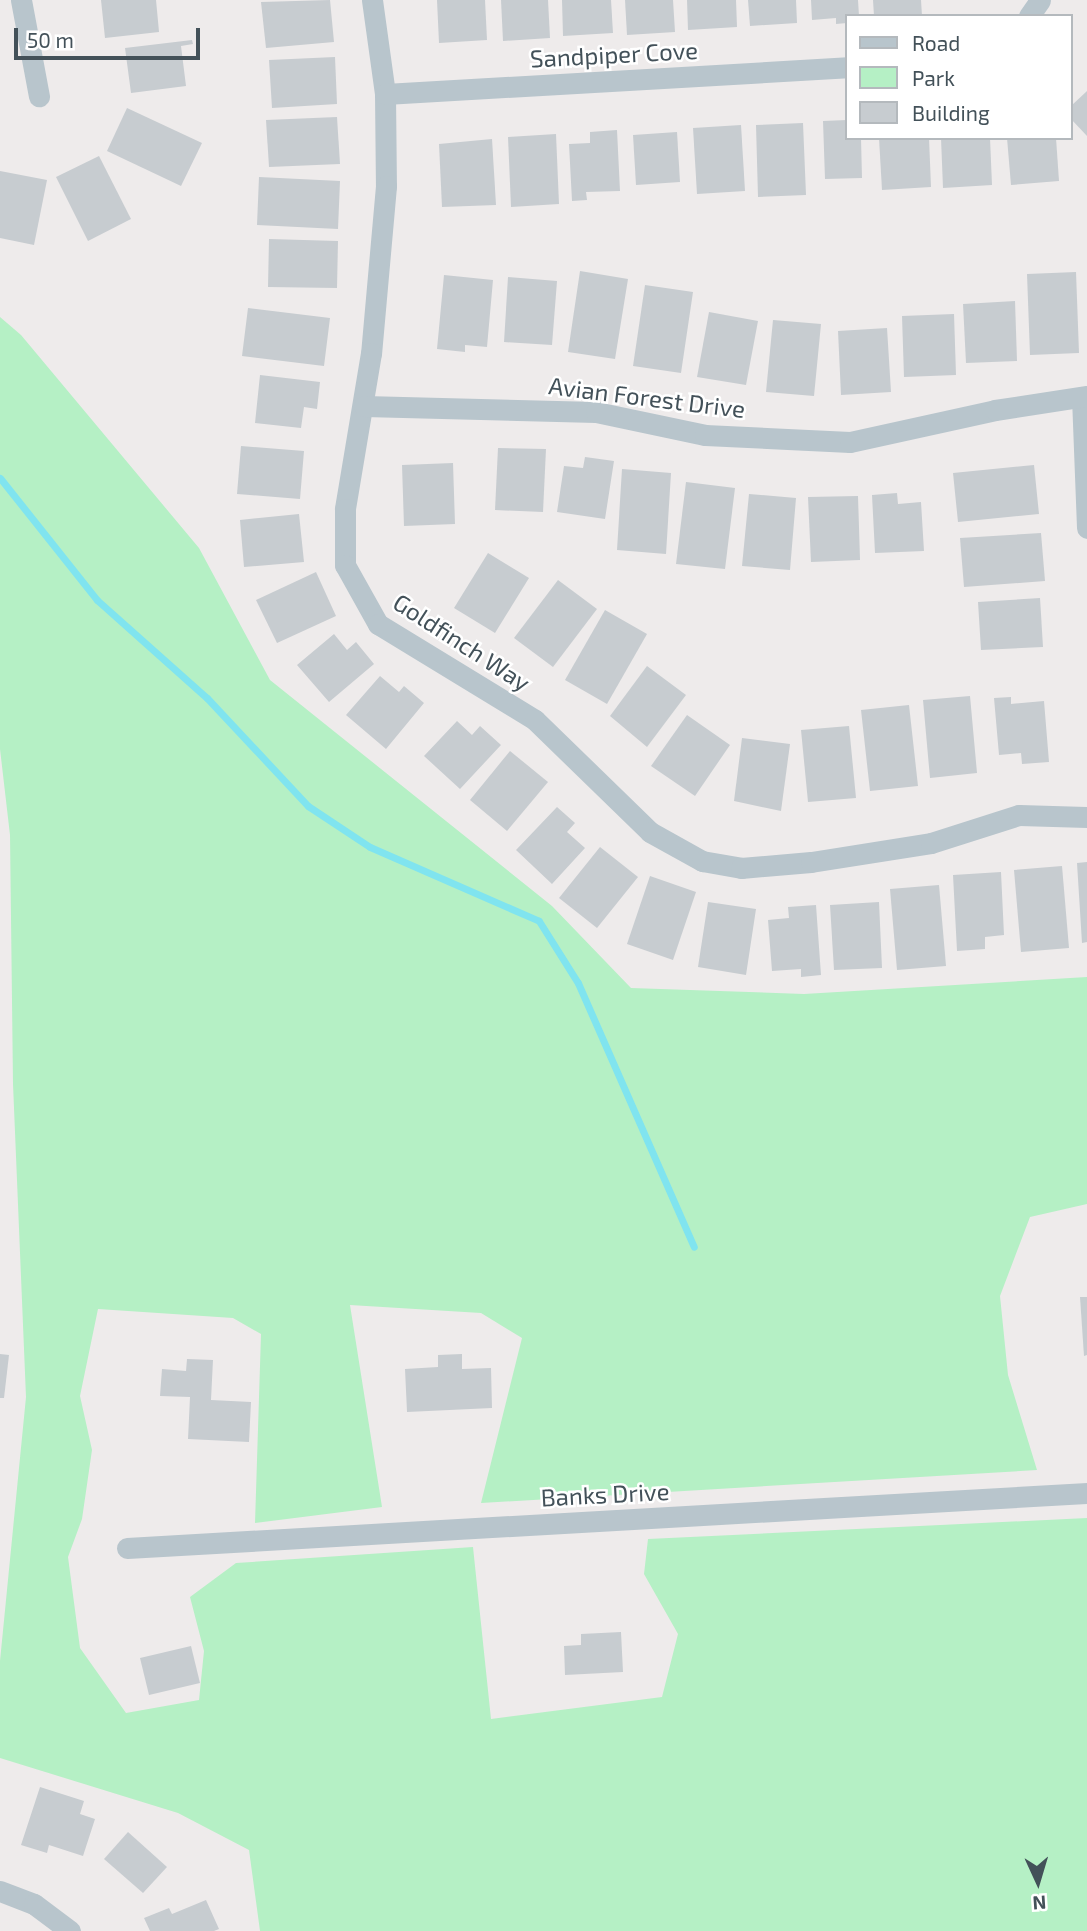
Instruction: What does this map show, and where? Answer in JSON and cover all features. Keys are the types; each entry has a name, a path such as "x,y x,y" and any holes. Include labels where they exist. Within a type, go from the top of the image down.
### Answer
{"street":[{"path":"21,0 39,96"},
{"name":"Goldfinch Way","path":"372,0 385,94 383,234 364,406 345,509 345,565 378,624 534,720 650,832 702,861 741,868 931,843 1019,815 1087,817"},
{"name":"Sandpiper Cove","path":"385,94 846,67"},
{"path":"1084,396 1087,528"},
{"name":"Avian Forest Drive","path":"364,406 596,412 705,435 850,442 995,410 1084,396"},
{"name":"Banks Drive","path":"127,1548 1087,1493"},
{"path":"0,1891 34,1904 70,1931"}],"green space":[{"path":"0,317 21,335 199,548 270,680 552,906 631,988 804,994 1087,977 1087,1204 1030,1217 1000,1296 1008,1375 1037,1470 481,1503 522,1338 481,1313 350,1305 382,1507 255,1523 261,1334 233,1318 98,1309 80,1396 92,1450 82,1519 68,1557 80,1648 126,1713 199,1700 204,1651 190,1597 236,1563 473,1547 491,1719 662,1697 678,1634 644,1574 648,1539 1087,1518 1087,1931 260,1931 249,1850 178,1813 0,1758 0,1661 26,1397 13,1084 10,835 0,749"}],"building":[{"path":"101,0 156,0 159,32 105,38"},
{"path":"330,0 334,42 266,48 261,2"},
{"path":"437,0 485,0 487,40 439,43"},
{"path":"501,0 548,0 550,38 503,41"},
{"path":"562,0 611,0 613,33 563,36"},
{"path":"625,0 673,0 675,32 627,35"},
{"path":"687,0 736,0 737,27 688,30"},
{"path":"748,0 796,0 797,23 750,26"},
{"path":"811,0 858,0 859,14 846,14 846,23 836,24 836,18 812,20"},
{"path":"873,0 921,0 922,14 874,14"},
{"path":"192,40 193,44 181,46 186,86 131,93 125,48"},
{"path":"335,57 337,104 272,108 269,60"},
{"path":"1087,91 1087,136 1073,121 1073,104"},
{"path":"127,108 202,143 181,186 107,151"},
{"path":"337,117 340,164 269,167 266,120"},
{"path":"846,120 846,140 861,140 862,178 825,179 823,121"},
{"path":"803,123 806,195 758,197 756,125"},
{"path":"741,125 745,191 697,194 693,128"},
{"path":"617,130 620,191 586,192 587,200 572,201 569,144 590,143 590,132"},
{"path":"677,132 680,182 636,185 633,135"},
{"path":"556,134 559,204 511,207 508,137"},
{"path":"492,139 496,205 442,207 439,144"},
{"path":"879,140 929,140 931,187 882,190"},
{"path":"941,140 990,140 992,185 943,188"},
{"path":"1007,140 1056,140 1059,181 1011,185"},
{"path":"99,156 131,219 88,241 56,177"},
{"path":"0,171 47,180 34,245 0,238"},
{"path":"259,177 340,181 338,229 257,225"},
{"path":"269,239 338,241 337,288 268,287"},
{"path":"580,271 628,279 615,359 568,352"},
{"path":"1076,272 1079,353 1030,355 1027,274"},
{"path":"444,275 493,280 487,347 465,345 465,352 437,349"},
{"path":"508,277 557,281 552,345 504,342"},
{"path":"645,285 693,292 681,373 633,366"},
{"path":"1015,301 1017,361 966,363 963,304"},
{"path":"248,308 330,318 324,366 242,356"},
{"path":"709,312 758,321 746,385 697,377"},
{"path":"954,314 956,375 904,377 902,316"},
{"path":"773,320 821,324 814,396 766,392"},
{"path":"887,328 891,392 841,395 838,331"},
{"path":"260,375 320,382 317,409 304,407 301,428 255,423"},
{"path":"241,446 304,451 300,499 237,494"},
{"path":"498,448 546,449 543,512 495,510"},
{"path":"585,457 614,461 605,519 557,512 564,466 583,468"},
{"path":"453,463 455,524 404,526 402,465"},
{"path":"1034,465 1039,514 958,522 953,473"},
{"path":"622,469 671,473 666,554 617,550"},
{"path":"686,482 735,488 725,569 676,564"},
{"path":"897,493 898,504 921,502 924,551 875,553 872,495"},
{"path":"749,494 796,498 790,570 742,566"},
{"path":"858,496 860,560 811,562 808,497"},
{"path":"299,514 304,562 244,567 240,520"},
{"path":"1041,533 1045,581 964,587 960,538"},
{"path":"488,553 529,578 495,633 454,608"},
{"path":"316,572 336,616 277,643 256,600"},
{"path":"558,580 597,609 553,667 514,638"},
{"path":"1040,598 1043,647 981,650 978,602"},
{"path":"605,610 647,634 607,704 565,680"},
{"path":"334,634 347,650 356,642 374,664 329,702 297,665"},
{"path":"647,666 686,695 647,747 610,716"},
{"path":"380,676 399,692 404,686 424,703 386,749 346,715"},
{"path":"970,696 977,773 930,778 923,700"},
{"path":"1011,697 1011,704 1044,701 1049,762 1022,764 1021,753 999,755 994,698"},
{"path":"909,705 918,786 870,791 861,710"},
{"path":"687,715 730,745 695,796 651,766"},
{"path":"457,721 472,735 480,726 501,745 460,789 424,756"},
{"path":"849,726 856,798 808,802 801,730"},
{"path":"742,738 790,744 781,811 734,801"},
{"path":"510,751 548,782 507,831 470,800"},
{"path":"557,807 575,823 567,832 585,848 552,884 516,850"},
{"path":"600,847 638,877 597,928 559,898"},
{"path":"1087,862 1087,942 1082,943 1077,863"},
{"path":"1062,866 1069,948 1021,952 1014,870"},
{"path":"1001,872 1004,935 985,937 985,949 957,951 953,875"},
{"path":"650,876 696,892 673,960 627,944"},
{"path":"939,885 946,966 897,970 890,889"},
{"path":"708,902 756,909 746,975 698,967"},
{"path":"879,902 882,968 834,970 830,905"},
{"path":"816,905 821,975 801,977 801,969 772,971 768,920 789,918 788,907"},
{"path":"1080,1297 1087,1297 1087,1355 1084,1356"},
{"path":"0,1354 9,1355 4,1398 0,1398"},
{"path":"462,1354 462,1369 491,1368 492,1408 407,1412 405,1369 438,1367 438,1355"},
{"path":"187,1359 213,1360 211,1400 251,1402 249,1442 188,1439 190,1397 160,1396 162,1369 186,1371"},
{"path":"621,1632 623,1672 565,1675 564,1646 581,1645 581,1634"},
{"path":"191,1646 200,1683 149,1695 140,1658"},
{"path":"40,1787 84,1801 80,1814 95,1819 83,1856 49,1845 47,1853 21,1845"},
{"path":"128,1832 167,1867 143,1893 104,1859"},
{"path":"206,1900 219,1929 214,1931 150,1931 144,1918 169,1908 172,1914"}],"waterway":[{"path":"0,478 97,600 207,698 308,806 370,847 539,921 578,983 694,1247"}]}
